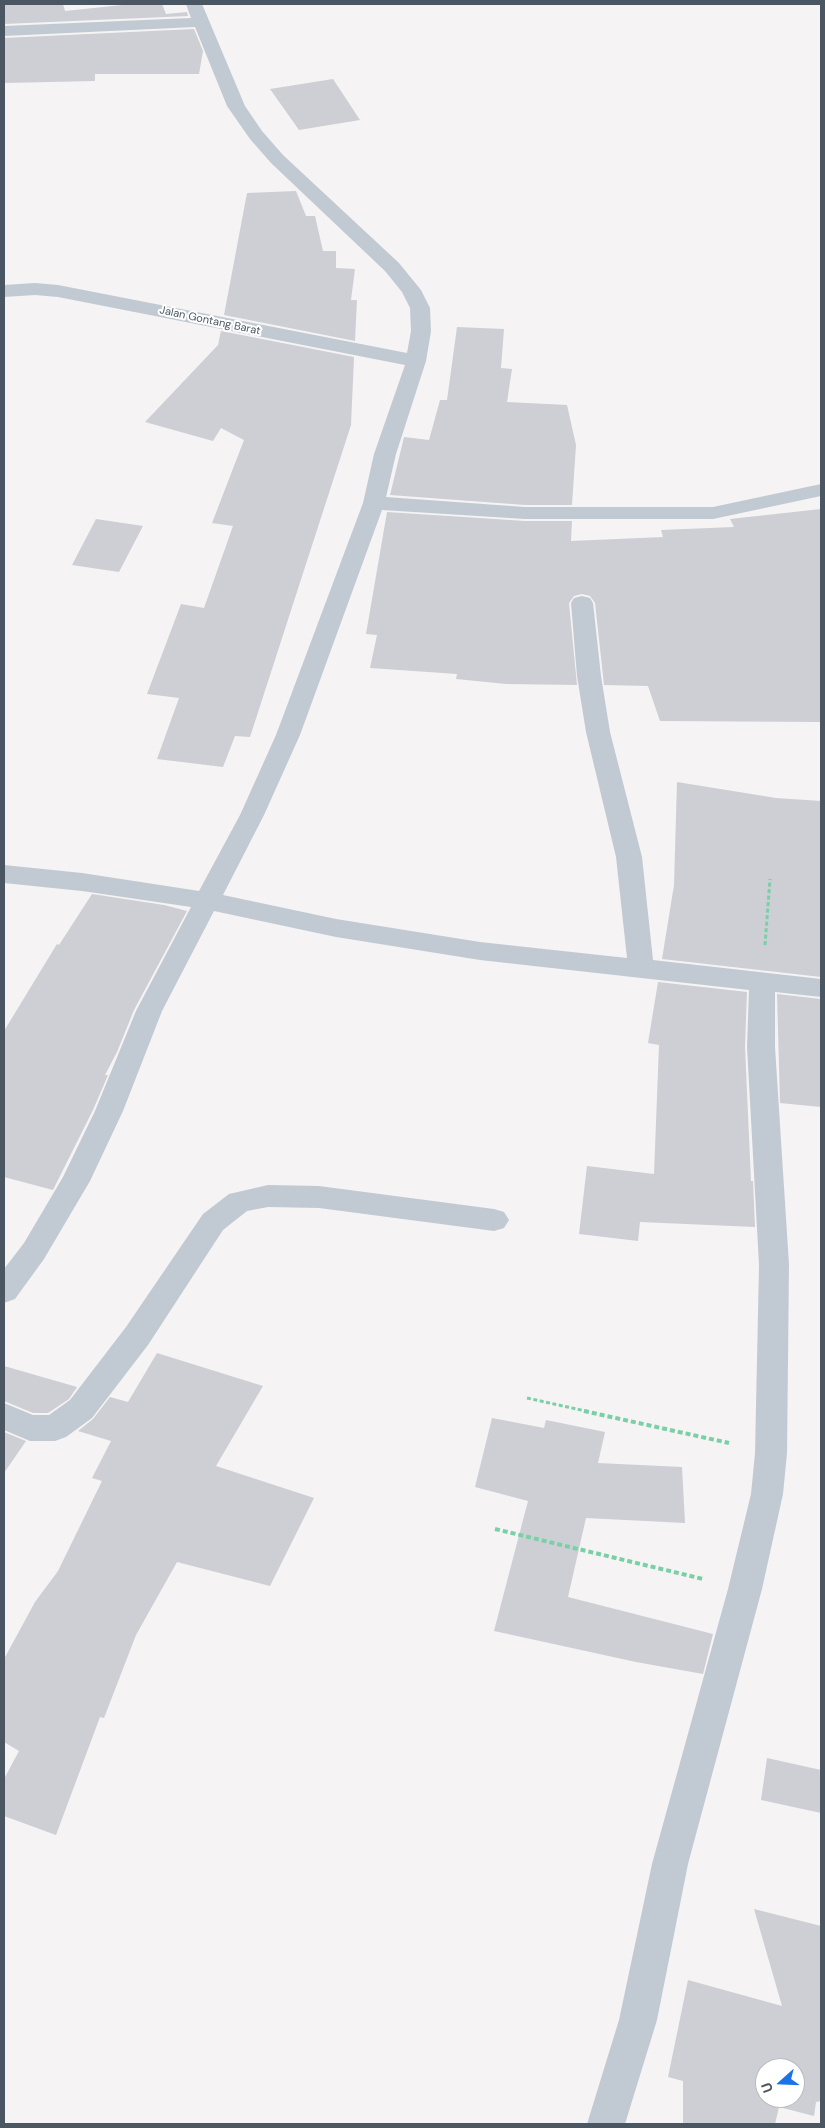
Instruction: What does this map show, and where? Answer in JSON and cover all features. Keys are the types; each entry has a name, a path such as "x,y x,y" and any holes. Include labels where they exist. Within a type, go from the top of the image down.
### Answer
{"street":[{"path":"4,31 199,13 236,106 256,135 277,159 392,267 411,290 420,308 421,331 416,360 384,454 374,503 288,735 252,815 149,1011 109,1111 76,1181 34,1251 4,1290"},
{"name":"Jalan Gontang Barat","path":"4,291 36,289 58,291 416,360"},
{"path":"374,503 526,513 713,513 821,490"},
{"path":"582,603 589,676 598,732 629,857 641,968"},
{"path":"4,874 82,882 207,900 405,940 480,951 762,980 821,988"},
{"path":"606,2124 638,2020 670,1864 745,1589 767,1494 771,1453 774,1265 761,1048 762,980"},
{"path":"4,1416 30,1428 55,1428 81,1409 137,1336 213,1222 238,1202 268,1196 319,1197 494,1220"}],"path":[{"path":"762,980 770,879"},
{"path":"527,1398 771,1453"},
{"path":"495,1529 745,1589"}],"building":[{"path":"4,4 63,4 65,11 132,4 162,4 166,14 187,12 188,16 4,24"},
{"path":"194,29 203,51 199,74 95,74 95,81 4,83 4,38"},
{"path":"333,79 360,120 299,130 270,89"},
{"path":"296,191 306,216 315,216 323,251 336,251 336,268 355,269 351,300 357,300 355,341 224,315 247,193"},
{"path":"457,327 504,329 501,368 512,369 507,402 567,405 576,445 572,505 525,505 390,495 404,437 429,440 440,400 447,400"},
{"path":"221,331 354,357 351,425 250,737 235,736 223,767 157,759 179,698 147,694 181,604 204,608 233,526 212,523 244,440 221,428 213,441 145,422 218,345"},
{"path":"821,509 821,722 660,721 648,686 604,685 595,603 590,596 582,594 574,596 569,603 577,685 506,684 456,679 457,674 370,668 377,635 366,634 387,512 525,521 572,521 571,541 663,537 661,530 734,527 730,519"},
{"path":"96,519 143,526 119,572 72,565"},
{"path":"677,782 776,798 821,801 821,977 662,959 674,885"},
{"path":"92,894 164,905 187,911 134,1010 117,1052 105,1075 108,1075 93,1110 53,1190 4,1177 4,1031 57,944 59,945"},
{"path":"658,982 747,992 745,1047 755,1227 640,1222 638,1241 579,1234 587,1166 654,1174 659,1045 648,1043"},
{"path":"777,994 821,999 821,1107 780,1103"},
{"path":"157,1353 263,1386 216,1466 314,1498 270,1586 177,1562 136,1635 104,1718 100,1717 56,1835 4,1816 4,1779 19,1751 4,1742 4,1659 35,1602 58,1571 102,1481 92,1478 111,1441 78,1431 93,1419 110,1397 128,1402"},
{"path":"4,1366 77,1387 69,1399 48,1413 33,1413 4,1401"},
{"path":"492,1418 544,1428 546,1420 605,1432 598,1463 682,1467 685,1523 586,1518 568,1597 713,1634 703,1674 636,1662 494,1631 528,1501 475,1487"},
{"path":"4,1432 26,1441 4,1473"},
{"path":"767,1758 821,1770 821,1813 761,1800"},
{"path":"754,1909 821,1926 821,2101 816,2102 814,2116 783,2108 805,2108 805,2058 755,2058 755,2108 779,2108 775,2124 683,2124 683,2081 668,2077 688,1980 782,2006"}]}
